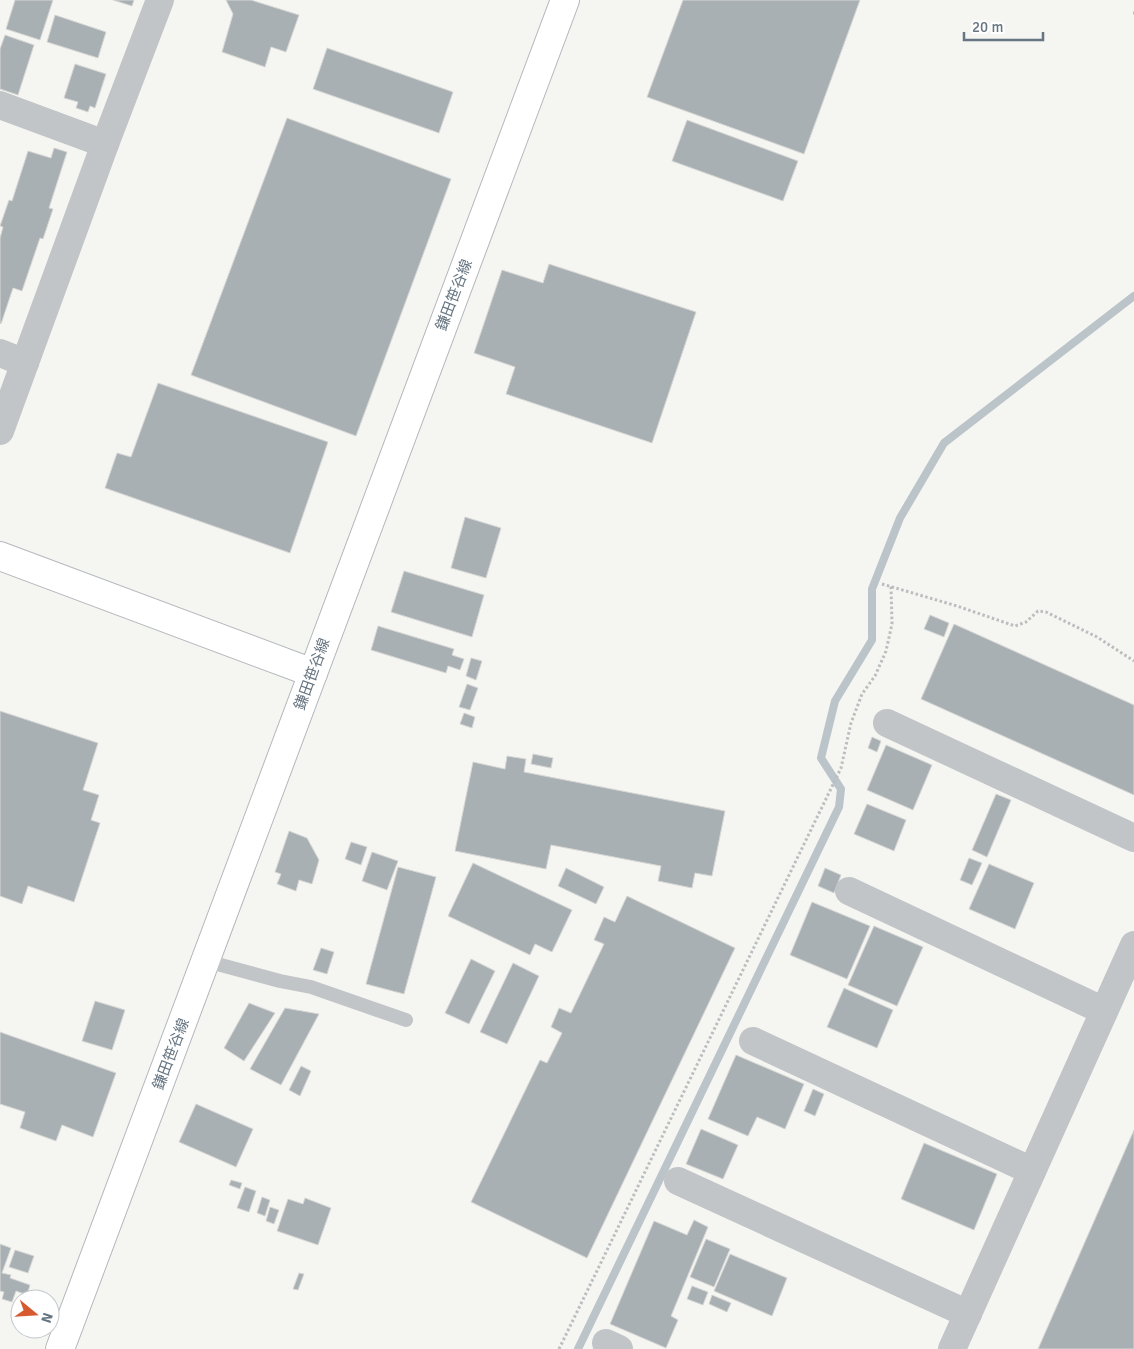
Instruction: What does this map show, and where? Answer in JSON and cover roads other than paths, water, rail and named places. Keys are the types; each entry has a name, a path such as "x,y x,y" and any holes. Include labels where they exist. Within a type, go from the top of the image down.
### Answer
{"street":[{"path":"0,431 160,0"},
{"name":"鎌田笹谷線","path":"60,1349 565,0"},
{"path":"0,105 105,144"},
{"path":"0,353 25,363"},
{"path":"0,556 313,673"},
{"path":"887,723 1134,838"},
{"path":"848,891 1117,1002"},
{"path":"952,1349 1032,1171 1117,1002 1134,945"},
{"path":"753,1041 1032,1171"},
{"path":"678,1181 968,1314"}],"lane":[{"path":"206,961 280,981 311,987 406,1020"}],"waterway":[{"path":"578,1349 839,807 841,789 821,758 835,701 872,640 872,589 900,518 944,443 1134,296"}]}
